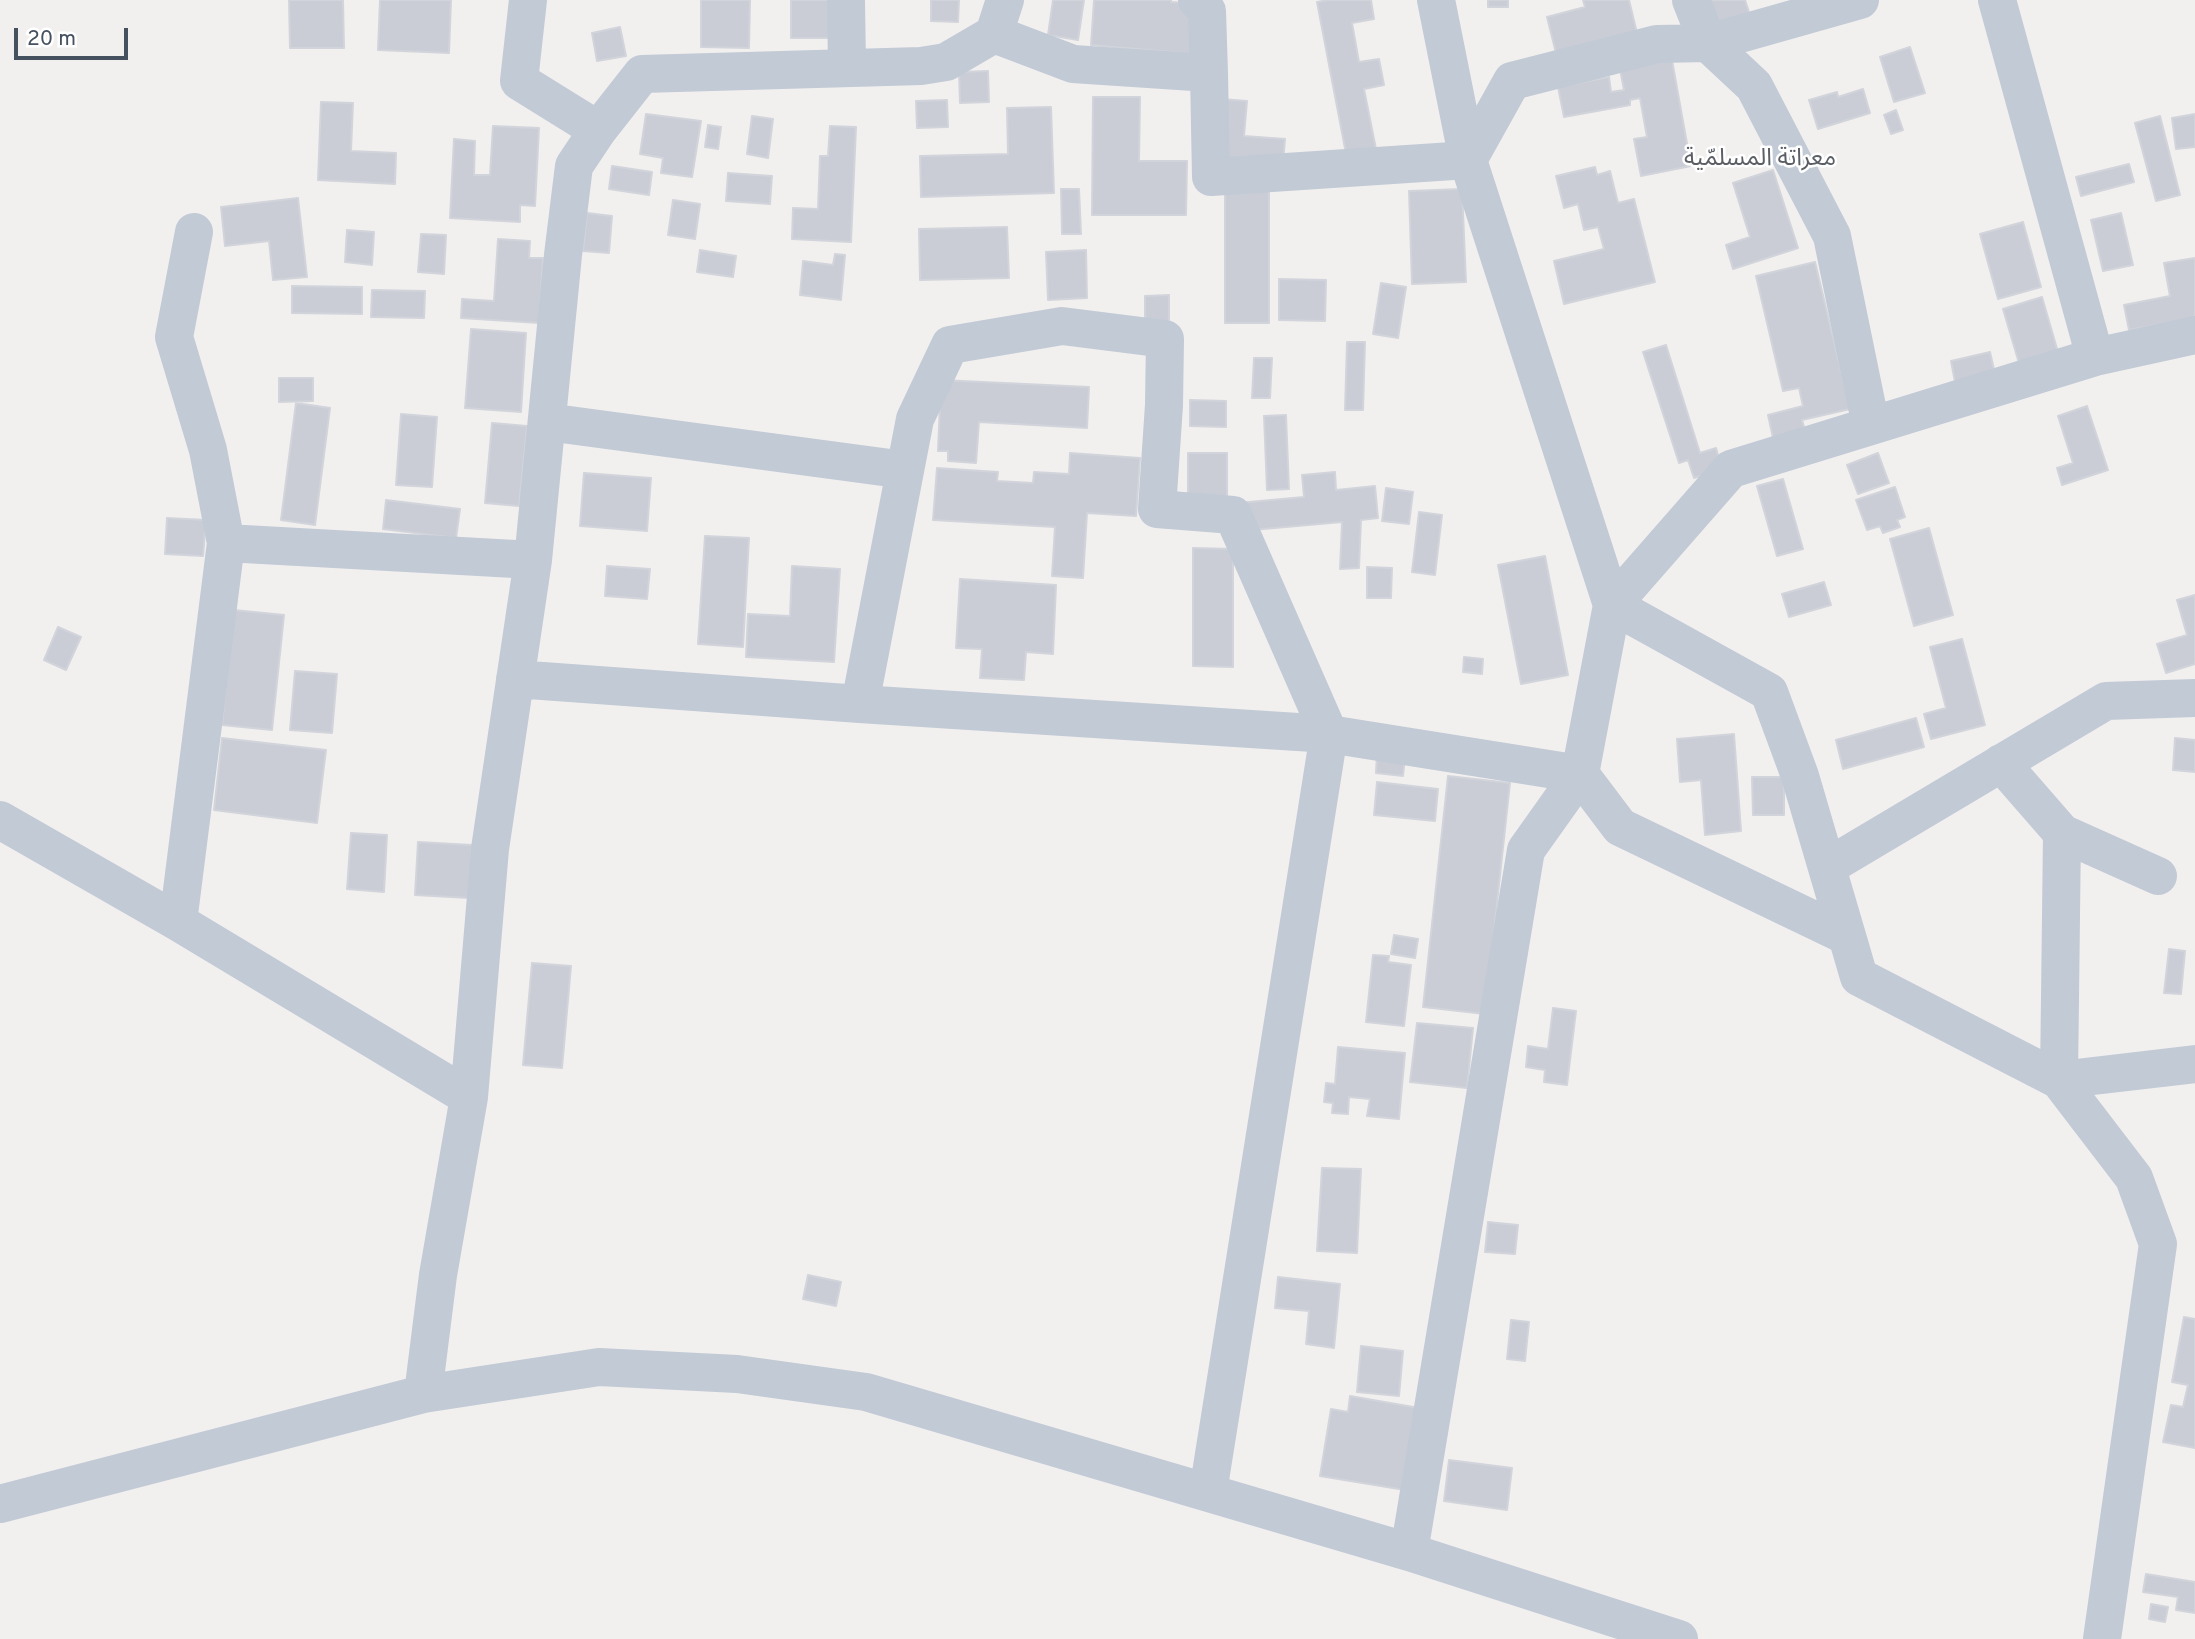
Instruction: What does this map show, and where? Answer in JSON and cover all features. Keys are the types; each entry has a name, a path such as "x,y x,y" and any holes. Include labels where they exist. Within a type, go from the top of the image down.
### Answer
{"street":[{"path":"528,0 519,81 598,130"},
{"path":"846,0 847,68"},
{"path":"1197,0 1207,11 1211,177 1468,160"},
{"path":"1409,1552 1526,850 1580,774 1612,606 1468,160 1436,0"},
{"path":"1690,0 1708,43 1754,86 1832,236 1871,426"},
{"path":"1468,160 1512,81 1657,44 1708,43 1860,0"},
{"path":"1997,0 2095,357"},
{"path":"423,1394 438,1275 468,1097 490,849 533,560 574,166 642,74 921,66 946,62 1000,17 1073,64 1209,73"},
{"path":"178,922 226,543 208,450 174,337 194,232"},
{"path":"860,704 915,419 950,345 1062,326 1165,339 1164,405 1157,509 1233,515 1329,734 1208,1492"},
{"path":"1612,606 1731,470 2095,357 2195,335"},
{"path":"547,422 905,470"},
{"path":"226,543 533,560"},
{"path":"1612,606 1769,692 1800,776 1859,976 2059,1080 2134,1178 2158,1244 2102,1639"},
{"path":"515,679 1329,734 1580,774 1620,827 1847,936"},
{"path":"1827,867 2106,701 2195,698"},
{"path":"2001,763 2062,833 2158,876"},
{"path":"0,820 178,922 468,1097"},
{"path":"2059,1080 2062,833"},
{"path":"2059,1080 2195,1064"},
{"path":"0,1504 423,1394 599,1367 737,1374 866,1392 1409,1552 1679,1639"}],"building":[{"path":"289,0 343,0 344,48 290,48"},
{"path":"380,0 451,0 449,53 378,50"},
{"path":"701,0 750,0 749,48 701,47"},
{"path":"791,0 835,0 835,38 791,38"},
{"path":"931,0 959,0 958,22 931,21"},
{"path":"1053,0 1084,0 1078,40 1048,35"},
{"path":"1094,0 1171,0 1198,4 1194,54 1091,45"},
{"path":"1371,0 1374,19 1352,23 1359,62 1379,59 1384,85 1364,89 1378,159 1348,164 1317,2"},
{"path":"1488,0 1508,0 1508,7 1488,7"},
{"path":"1583,0 1629,0 1637,33 1556,53 1547,17 1585,7"},
{"path":"1710,0 1745,0 1750,15 1719,26"},
{"path":"620,27 626,56 597,61 592,33"},
{"path":"1910,47 1925,93 1894,102 1880,57"},
{"path":"1672,60 1691,166 1641,176 1634,139 1647,137 1640,98 1630,100 1630,105 1564,117 1558,87 1609,77 1611,92 1624,90 1620,69"},
{"path":"988,71 989,102 960,103 959,72"},
{"path":"1863,89 1870,113 1818,129 1809,100 1837,92 1838,97"},
{"path":"1093,97 1140,97 1139,161 1187,161 1186,215 1092,215"},
{"path":"1221,99 1247,101 1244,136 1285,139 1283,164 1216,158"},
{"path":"947,100 948,127 917,128 916,101"},
{"path":"321,102 353,103 351,151 396,153 395,184 318,180"},
{"path":"1051,107 1054,193 921,197 920,156 1008,154 1007,108"},
{"path":"1896,110 1903,130 1891,134 1884,115"},
{"path":"646,114 701,121 692,177 661,173 663,158 640,154"},
{"path":"2195,114 2195,147 2176,149 2172,118"},
{"path":"752,116 773,119 768,158 747,154"},
{"path":"2160,116 2180,195 2156,201 2135,123"},
{"path":"708,125 721,127 718,149 705,147"},
{"path":"493,126 539,128 535,206 520,205 520,222 450,218 454,139 475,141 474,175 490,175"},
{"path":"830,126 856,127 851,242 792,239 793,208 818,209 820,156 828,156"},
{"path":"2129,164 2134,182 2081,196 2076,177"},
{"path":"612,166 652,172 649,195 609,189"},
{"path":"1595,167 1597,175 1610,171 1618,203 1634,199 1655,282 1564,304 1554,261 1604,249 1598,227 1584,230 1578,204 1564,208 1556,176"},
{"path":"1773,170 1798,248 1733,269 1726,245 1750,237 1733,183"},
{"path":"728,173 772,176 770,204 726,201"},
{"path":"1061,189 1079,189 1081,234 1062,234"},
{"path":"1225,189 1269,189 1269,323 1225,323"},
{"path":"1462,189 1466,282 1412,284 1409,191"},
{"path":"298,198 307,277 273,280 269,241 225,246 221,207"},
{"path":"673,200 700,204 695,239 668,235"},
{"path":"587,213 612,216 609,253 583,251"},
{"path":"2121,213 2133,265 2103,271 2091,220"},
{"path":"2023,222 2041,287 1998,299 1980,234"},
{"path":"1007,227 1009,278 920,280 919,229"},
{"path":"347,230 374,232 372,265 345,262"},
{"path":"421,234 446,235 444,274 418,272"},
{"path":"498,239 530,241 529,258 543,258 539,323 461,318 462,299 494,301"},
{"path":"700,250 736,256 733,277 697,272"},
{"path":"1086,250 1087,298 1048,300 1046,252"},
{"path":"835,254 845,255 841,300 800,295 803,261 833,265"},
{"path":"2195,258 2195,318 2129,330 2124,305 2170,296 2164,263"},
{"path":"1815,262 1850,409 1802,420 1805,430 1773,438 1768,415 1803,406 1799,388 1783,391 1756,276"},
{"path":"1279,279 1326,280 1325,321 1279,320"},
{"path":"1381,283 1406,287 1398,338 1373,334"},
{"path":"292,286 362,287 362,314 292,313"},
{"path":"372,290 425,291 424,318 371,317"},
{"path":"1169,295 1169,321 1145,321 1145,296"},
{"path":"2042,297 2060,359 2021,370 2003,309"},
{"path":"471,329 526,333 521,412 465,408"},
{"path":"1347,342 1365,342 1363,410 1345,410"},
{"path":"1666,345 1700,453 1716,448 1722,469 1694,478 1688,460 1679,463 1643,352"},
{"path":"1990,352 1996,378 1956,387 1951,361"},
{"path":"1254,358 1272,358 1270,398 1252,398"},
{"path":"279,378 313,378 313,401 279,402"},
{"path":"941,380 1089,387 1087,428 979,422 976,463 948,461 948,451 938,451"},
{"path":"1190,400 1226,401 1226,427 1190,426"},
{"path":"296,403 330,408 315,525 281,520"},
{"path":"2087,406 2108,470 2062,485 2057,468 2073,463 2058,416"},
{"path":"401,414 437,417 432,487 396,485"},
{"path":"1286,415 1289,489 1267,490 1264,416"},
{"path":"492,423 527,426 519,506 485,503"},
{"path":"1070,453 1140,458 1136,516 1087,513 1083,578 1052,576 1055,527 933,520 937,468 998,472 997,481 1033,483 1034,472 1069,474"},
{"path":"1188,453 1227,453 1227,504 1188,505"},
{"path":"1878,453 1889,483 1858,494 1847,465"},
{"path":"1335,472 1336,490 1375,486 1378,518 1361,520 1359,568 1340,569 1342,522 1241,531 1238,503 1304,497 1302,475"},
{"path":"584,473 651,478 647,531 580,526"},
{"path":"1783,479 1803,549 1777,556 1757,486"},
{"path":"1895,487 1905,517 1897,520 1900,527 1883,533 1880,526 1867,530 1856,500"},
{"path":"1386,488 1413,492 1409,524 1382,521"},
{"path":"386,500 460,509 456,538 383,529"},
{"path":"1419,512 1442,515 1435,575 1412,572"},
{"path":"167,518 206,520 203,556 165,554"},
{"path":"1929,528 1953,615 1914,626 1890,539"},
{"path":"705,536 749,538 743,647 698,644"},
{"path":"1193,548 1233,549 1233,667 1193,666"},
{"path":"1545,556 1568,675 1521,684 1498,565"},
{"path":"607,566 650,569 647,599 605,596"},
{"path":"792,566 840,569 834,662 746,657 748,614 790,616"},
{"path":"1367,567 1392,568 1391,598 1367,598"},
{"path":"960,579 1056,585 1053,654 1026,652 1024,680 980,678 982,649 956,648"},
{"path":"1824,582 1831,605 1789,617 1782,594"},
{"path":"2195,595 2195,664 2166,673 2157,644 2187,635 2177,600"},
{"path":"234,610 284,615 272,730 222,725"},
{"path":"58,627 81,637 66,670 44,660"},
{"path":"1962,639 1985,725 1931,739 1924,714 1946,708 1930,647"},
{"path":"1464,657 1483,659 1482,674 1463,672"},
{"path":"295,671 337,674 332,733 290,730"},
{"path":"1916,718 1924,747 1843,769 1836,740"},
{"path":"1734,734 1741,831 1705,835 1701,780 1680,782 1677,739"},
{"path":"222,738 326,750 317,823 214,810"},
{"path":"2175,738 2195,740 2195,772 2173,770"},
{"path":"1377,754 1405,757 1403,776 1376,773"},
{"path":"1448,776 1510,783 1485,1014 1423,1007"},
{"path":"1752,777 1784,777 1784,815 1753,815"},
{"path":"1377,782 1438,789 1435,821 1374,815"},
{"path":"351,833 387,835 384,892 347,889"},
{"path":"418,842 472,845 469,898 415,895"},
{"path":"1394,935 1418,939 1415,958 1391,954"},
{"path":"2169,949 2185,951 2181,994 2164,993"},
{"path":"1373,955 1389,956 1388,962 1411,965 1404,1026 1366,1022"},
{"path":"532,963 571,966 562,1068 523,1065"},
{"path":"1553,1008 1576,1011 1567,1085 1544,1082 1545,1070 1526,1067 1528,1046 1548,1049"},
{"path":"1417,1023 1473,1028 1467,1088 1410,1082"},
{"path":"1338,1047 1405,1053 1399,1119 1367,1116 1370,1099 1349,1097 1348,1114 1332,1113 1333,1103 1324,1102 1326,1083 1335,1084"},
{"path":"1322,1168 1361,1169 1357,1253 1317,1251"},
{"path":"1488,1222 1518,1225 1515,1254 1485,1252"},
{"path":"808,1275 841,1282 836,1306 803,1299"},
{"path":"1278,1277 1340,1284 1334,1348 1306,1344 1309,1311 1275,1308"},
{"path":"2184,1317 2195,1319 2195,1448 2163,1442 2171,1405 2183,1407 2188,1385 2172,1382"},
{"path":"1511,1320 1529,1322 1525,1361 1507,1359"},
{"path":"1361,1346 1403,1351 1399,1396 1357,1392"},
{"path":"1350,1396 1419,1408 1405,1490 1320,1476 1331,1409 1348,1412"},
{"path":"1449,1460 1512,1468 1507,1510 1444,1501"},
{"path":"2146,1574 2195,1582 2195,1613 2176,1610 2178,1597 2143,1592"},
{"path":"2151,1604 2168,1607 2165,1622 2149,1619"}],"district":[{"name":"معراتة المسلمّية","path":"1760,160"}]}
